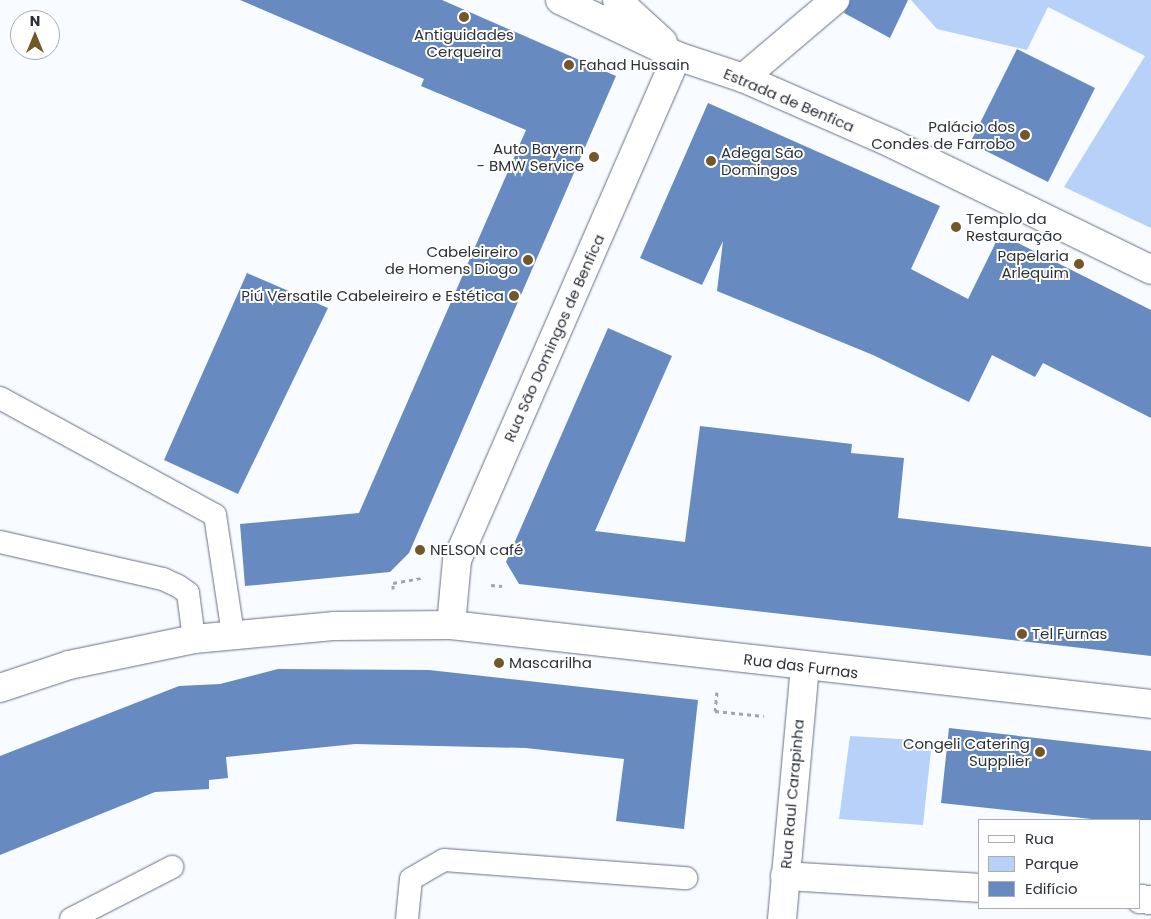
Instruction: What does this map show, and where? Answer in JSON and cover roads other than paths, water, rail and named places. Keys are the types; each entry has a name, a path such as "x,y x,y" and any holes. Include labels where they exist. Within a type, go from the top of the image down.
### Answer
{"street":[{"name":"Estrada de Benfica","path":"560,0 677,56 743,78 894,144 1151,270"},
{"path":"617,0 677,56"},
{"path":"743,78 835,0"},
{"name":"Rua São Domingos de Benfica","path":"451,624 457,560 677,56"},
{"name":"Rua das Furnas","path":"0,688 69,665 194,639 335,626 451,624 805,667 1151,704"},
{"name":"Rua Raul Carapinha","path":"805,667 784,876 978,888"},
{"path":"782,919 784,876"}],"lane":[{"path":"0,398 215,515 233,634"},
{"path":"0,542 163,579 178,586 188,593 194,639"},
{"path":"407,919 411,879 444,860 686,878"},
{"path":"70,919 172,868"}],"place":[{"name":"Antiguidades Cerqueira","path":"464,17"},
{"name":"Fahad Hussain","path":"569,65"},
{"name":"Palácio dos Condes de Farrobo","path":"1025,135"},
{"name":"Auto Bayern - BMW Service","path":"594,157"},
{"name":"Adega São Domingos","path":"711,161"},
{"name":"Templo da Restauração","path":"956,227"},
{"name":"Cabeleireiro de Homens Diogo","path":"528,260"},
{"name":"Papelaria Arlequim","path":"1079,264"},
{"name":"Piú Versatile Cabeleireiro e Estética","path":"514,296"},
{"name":"NELSON café","path":"420,550"},
{"name":"Tel Furnas","path":"1022,634"},
{"name":"Mascarilha","path":"499,663"},
{"name":"Congeli Catering Supplier","path":"1040,752"}]}
